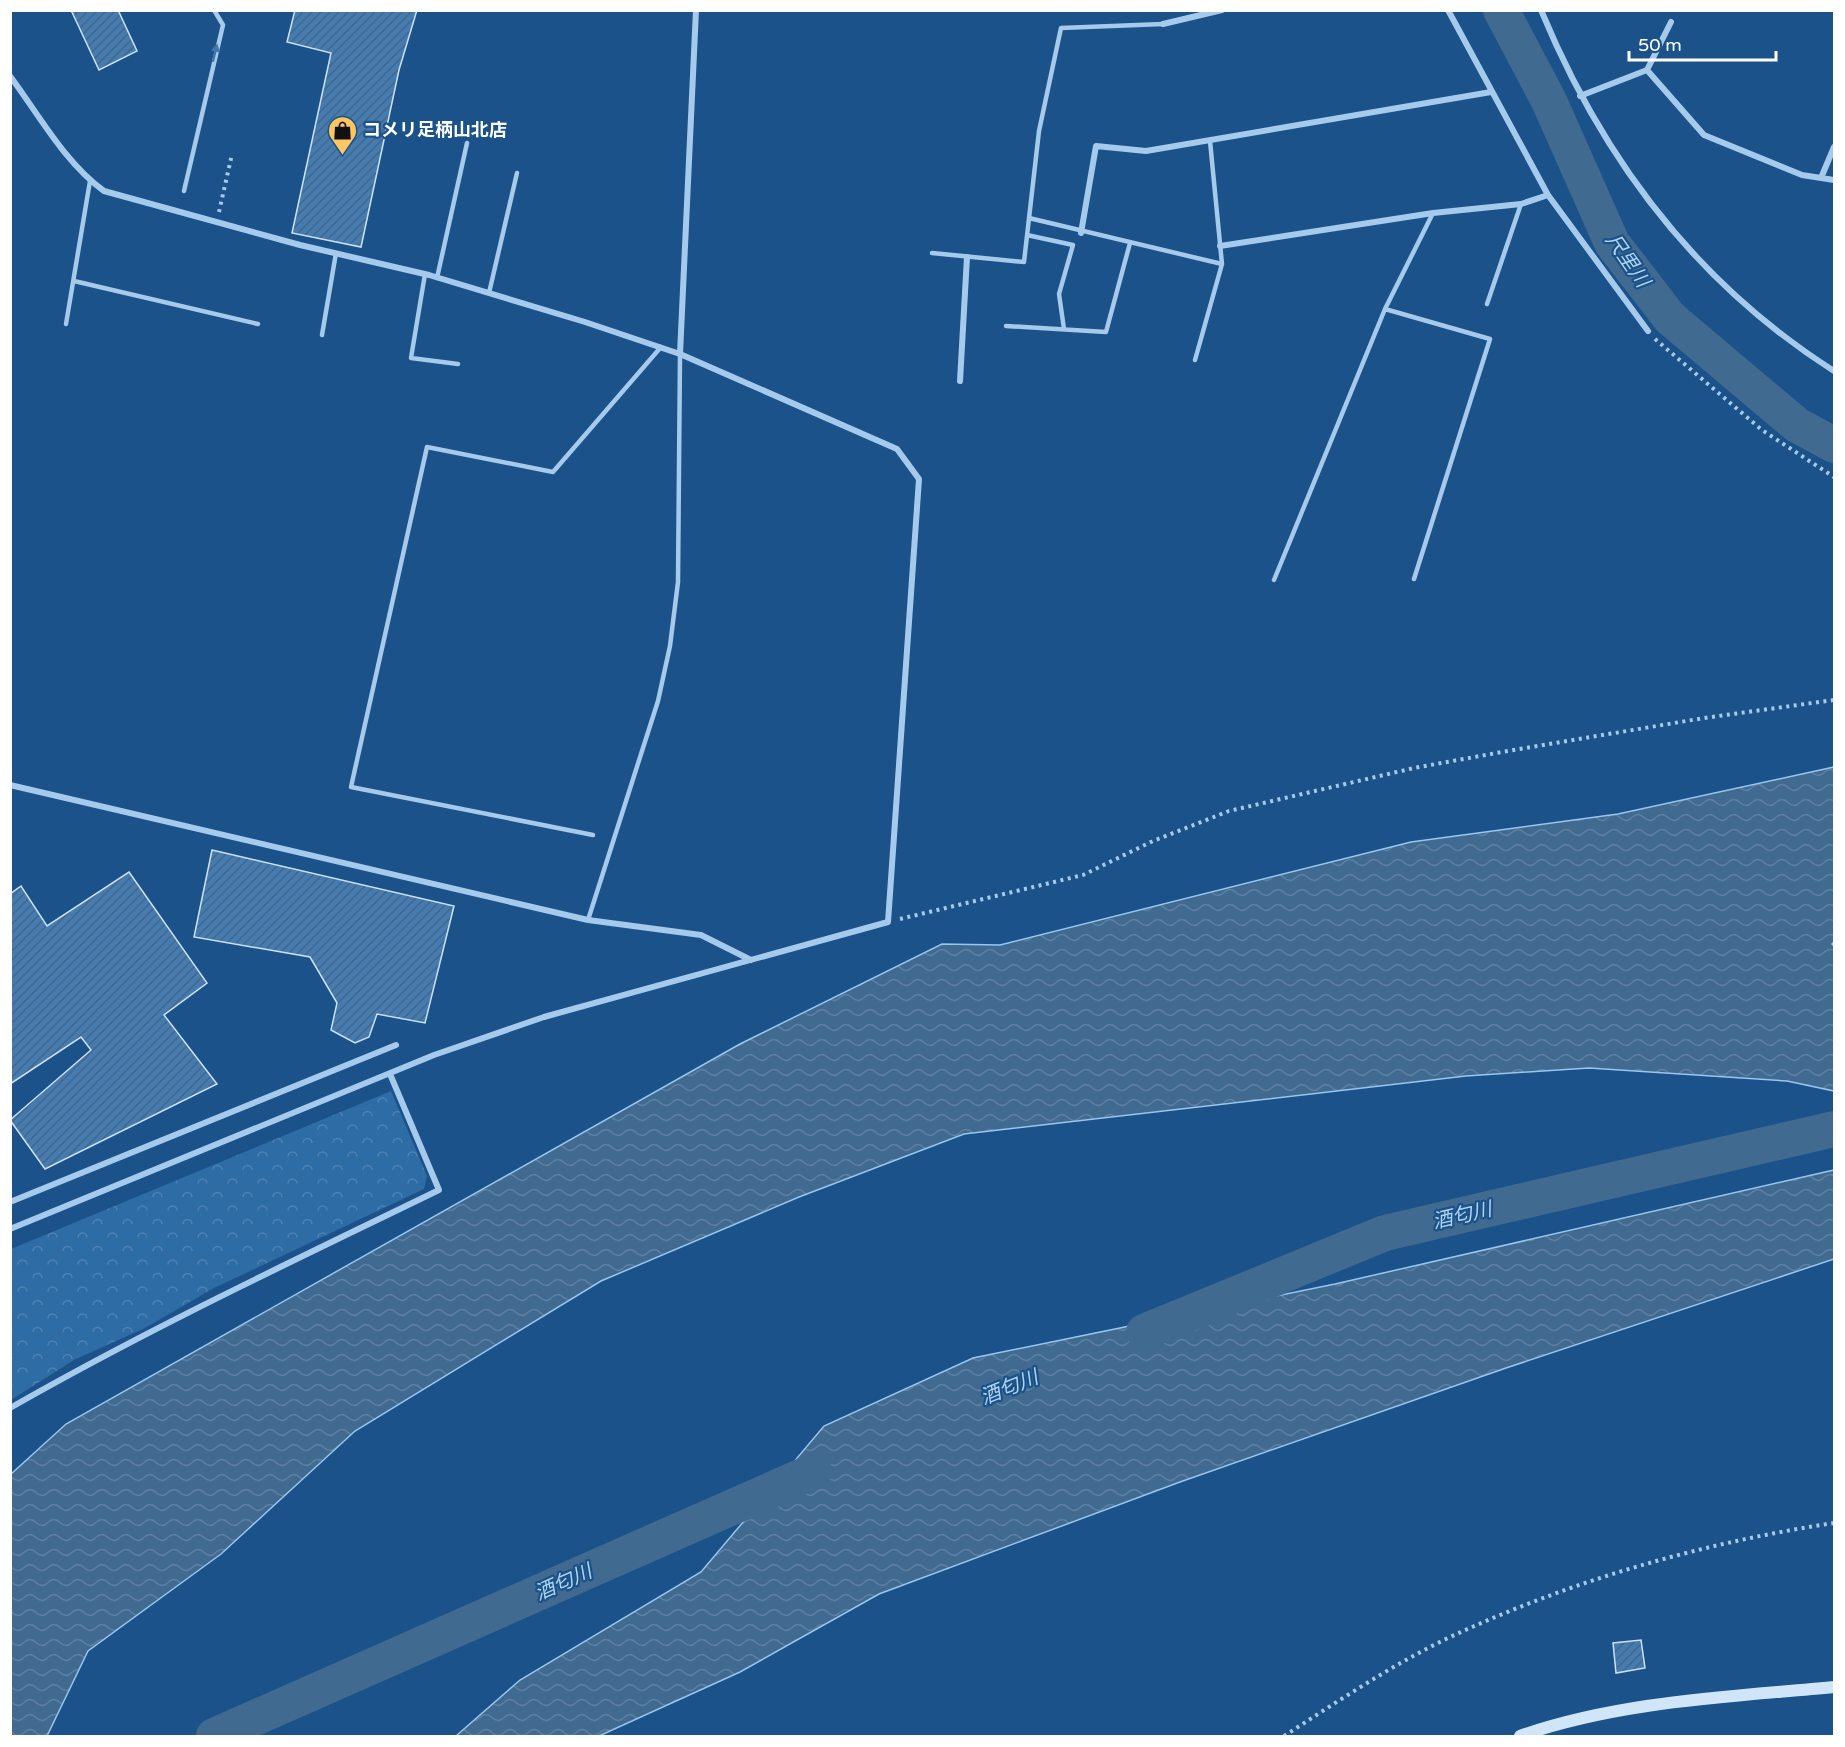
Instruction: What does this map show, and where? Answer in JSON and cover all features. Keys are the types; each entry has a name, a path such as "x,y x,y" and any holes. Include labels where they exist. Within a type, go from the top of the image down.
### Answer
{"street":[{"path":"681,354 696,10"},
{"path":"1163,24 1222,10"},
{"path":"1448,10 1548,195 1648,331"},
{"path":"1541,10 1580,96 1654,209 1716,280 1796,347 1834,371"},
{"path":"1580,96 1647,70 1671,22"},
{"path":"1647,70 1704,135 1802,175 1834,180"},
{"path":"10,76 71,159 90,181 104,190 216,222 425,274 681,354 897,449 919,479 888,922 544,1017 434,1055 10,1229"},
{"path":"1081,233 1096,146 1146,151 1491,92"},
{"path":"1821,178 1834,147"},
{"path":"1220,246 1433,213 1521,204 1548,195"},
{"path":"960,381 967,257"},
{"path":"10,785 588,920 701,935 752,960"},
{"path":"10,1202 396,1045"},
{"path":"10,1408 170,1321 439,1190 390,1074"},
{"path":"1520,1737 1611,1713 1709,1699 1834,1687"}],"lane":[{"path":"183,192 222,25 214,10"},
{"path":"932,254 1024,262 1039,131 1061,28 1163,24"},
{"path":"1195,360 1222,264 1210,141"},
{"path":"436,278 467,143"},
{"path":"489,293 517,173"},
{"path":"66,324 90,181"},
{"path":"1487,304 1521,204"},
{"path":"1274,580 1385,309 1433,213"},
{"path":"1029,218 1081,233 1222,264"},
{"path":"1027,235 1073,245 1059,294 1064,329"},
{"path":"1006,326 1106,332 1130,243"},
{"path":"322,335 336,253"},
{"path":"425,274 411,358 458,364"},
{"path":"74,280 258,324"},
{"path":"1385,309 1490,339 1414,579"},
{"path":"593,835 351,787 428,447 552,472 661,347"},
{"path":"588,920 657,701 670,646 678,582 681,354"}],"path":[{"path":"216,222 232,154"},
{"path":"1648,331 1762,430 1834,477"},
{"path":"888,922 1083,875 1153,842 1229,812 1414,768 1704,718 1834,700"},
{"path":"1284,1737 1372,1679 1447,1639 1561,1591 1695,1549 1834,1523"}],"green space":[{"path":"391,1091 427,1176 424,1189 214,1288 145,1328 74,1360 11,1400 11,1249"}],"water":[{"path":"1834,767 1834,942 1832,944 1834,946 1834,1091 1787,1081 1589,1068 1466,1076 964,1134 799,1197 601,1281 355,1431 221,1554 88,1651 47,1736 11,1736 11,1474 66,1424 740,1044 942,944 1000,945 1411,842 1618,814"},
{"path":"1834,1170 1834,1259 1506,1368 1180,1482 879,1594 740,1672 599,1736 456,1736 520,1680 701,1572 824,1426 973,1358 1335,1284"}],"building":[{"path":"71,10 118,10 137,51 99,70"},
{"path":"295,10 417,10 399,70 361,247 292,233 331,53 287,42"},
{"path":"212,850 454,906 425,1023 377,1014 369,1037 355,1043 331,1030 337,1003 310,957 194,937"},
{"path":"129,872 207,983 164,1015 217,1084 45,1169 10,1120 91,1050 81,1037 10,1084 10,894 21,886 47,926"},
{"path":"1641,1640 1645,1668 1616,1673 1613,1643"}],"waterway":[{"name":"尺里川","path":"1501,10 1549,101 1612,243 1670,318 1797,425 1834,445"},
{"name":"酒匂川","path":"1144,1332 1385,1233 1834,1129"},
{"name":"酒匂川","path":"214,1736 814,1471"}],"place":[{"name":"コメリ足柄山北店","path":"342,156"}]}
